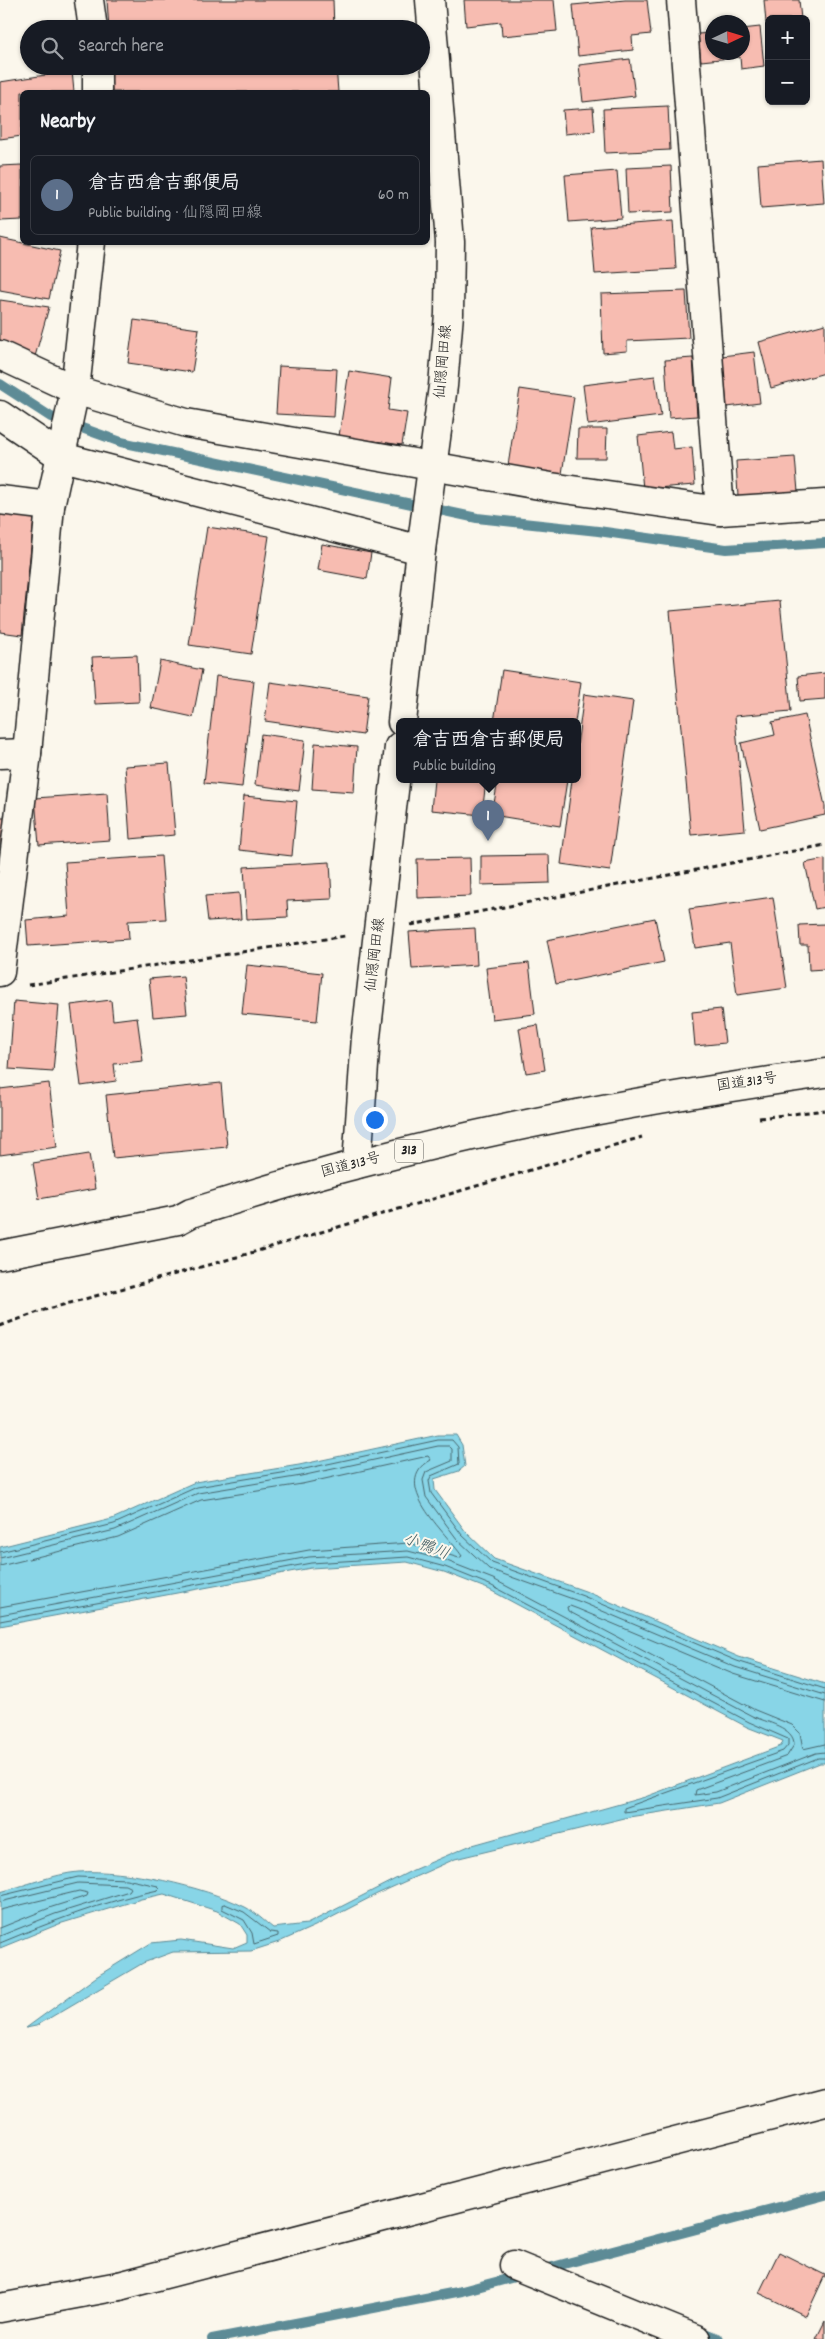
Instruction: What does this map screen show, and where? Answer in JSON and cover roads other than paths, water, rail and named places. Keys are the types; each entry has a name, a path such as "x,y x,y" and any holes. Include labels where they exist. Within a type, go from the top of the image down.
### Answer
{"main road":[{"path":"89,0 92,20"},
{"name":"仙隠岡田線","path":"402,718 422,543 444,378 449,314 450,242 430,0"},
{"path":"681,0 720,511"},
{"path":"97,75 97,90"},
{"path":"0,972 27,753 50,506 75,390 91,245"},
{"path":"0,355 75,390 186,423 431,474 551,487 720,511 825,504"},
{"path":"0,415 62,457 422,543"},
{"path":"0,500 50,506"},
{"path":"0,754 27,753"},
{"name":"仙隠岡田線","path":"357,1164 366,1037 396,773"},
{"name":"国道313号","path":"0,1255 178,1220 191,1212 357,1164 496,1131 702,1090 825,1072"},
{"path":"0,2308 119,2286 825,2102"},
{"path":"514,2265 696,2339"}],"water":[{"name":"小鴨川","path":"438,1435 456,1435 462,1445 465,1466 459,1471 434,1479 435,1490 466,1532 494,1559 585,1591 739,1657 825,1684 825,1763 820,1763 719,1803 629,1817 455,1859 377,1894 315,1926 279,1942 251,1951 173,1952 143,1963 36,2026 26,2028 96,1977 151,1943 181,1940 233,1948 247,1942 247,1935 240,1924 217,1911 164,1894 141,1899 59,1924 0,1948 0,1892 69,1873 118,1873 163,1880 208,1892 245,1907 273,1928 307,1924 413,1870 469,1846 645,1797 781,1746 783,1741 747,1727 488,1589 444,1572 407,1562 311,1568 0,1626 0,1547 112,1519 195,1482 299,1465"}],"waterway":[{"path":"0,384 51,417 121,442 477,518 598,531 726,549 825,543"},
{"path":"541,2270 825,2195"},
{"path":"212,2339 462,2291 522,2275"},
{"path":"697,2330 719,2339"}],"place":[{"name":"倉吉西倉吉郵便局","path":"488,841"}]}
